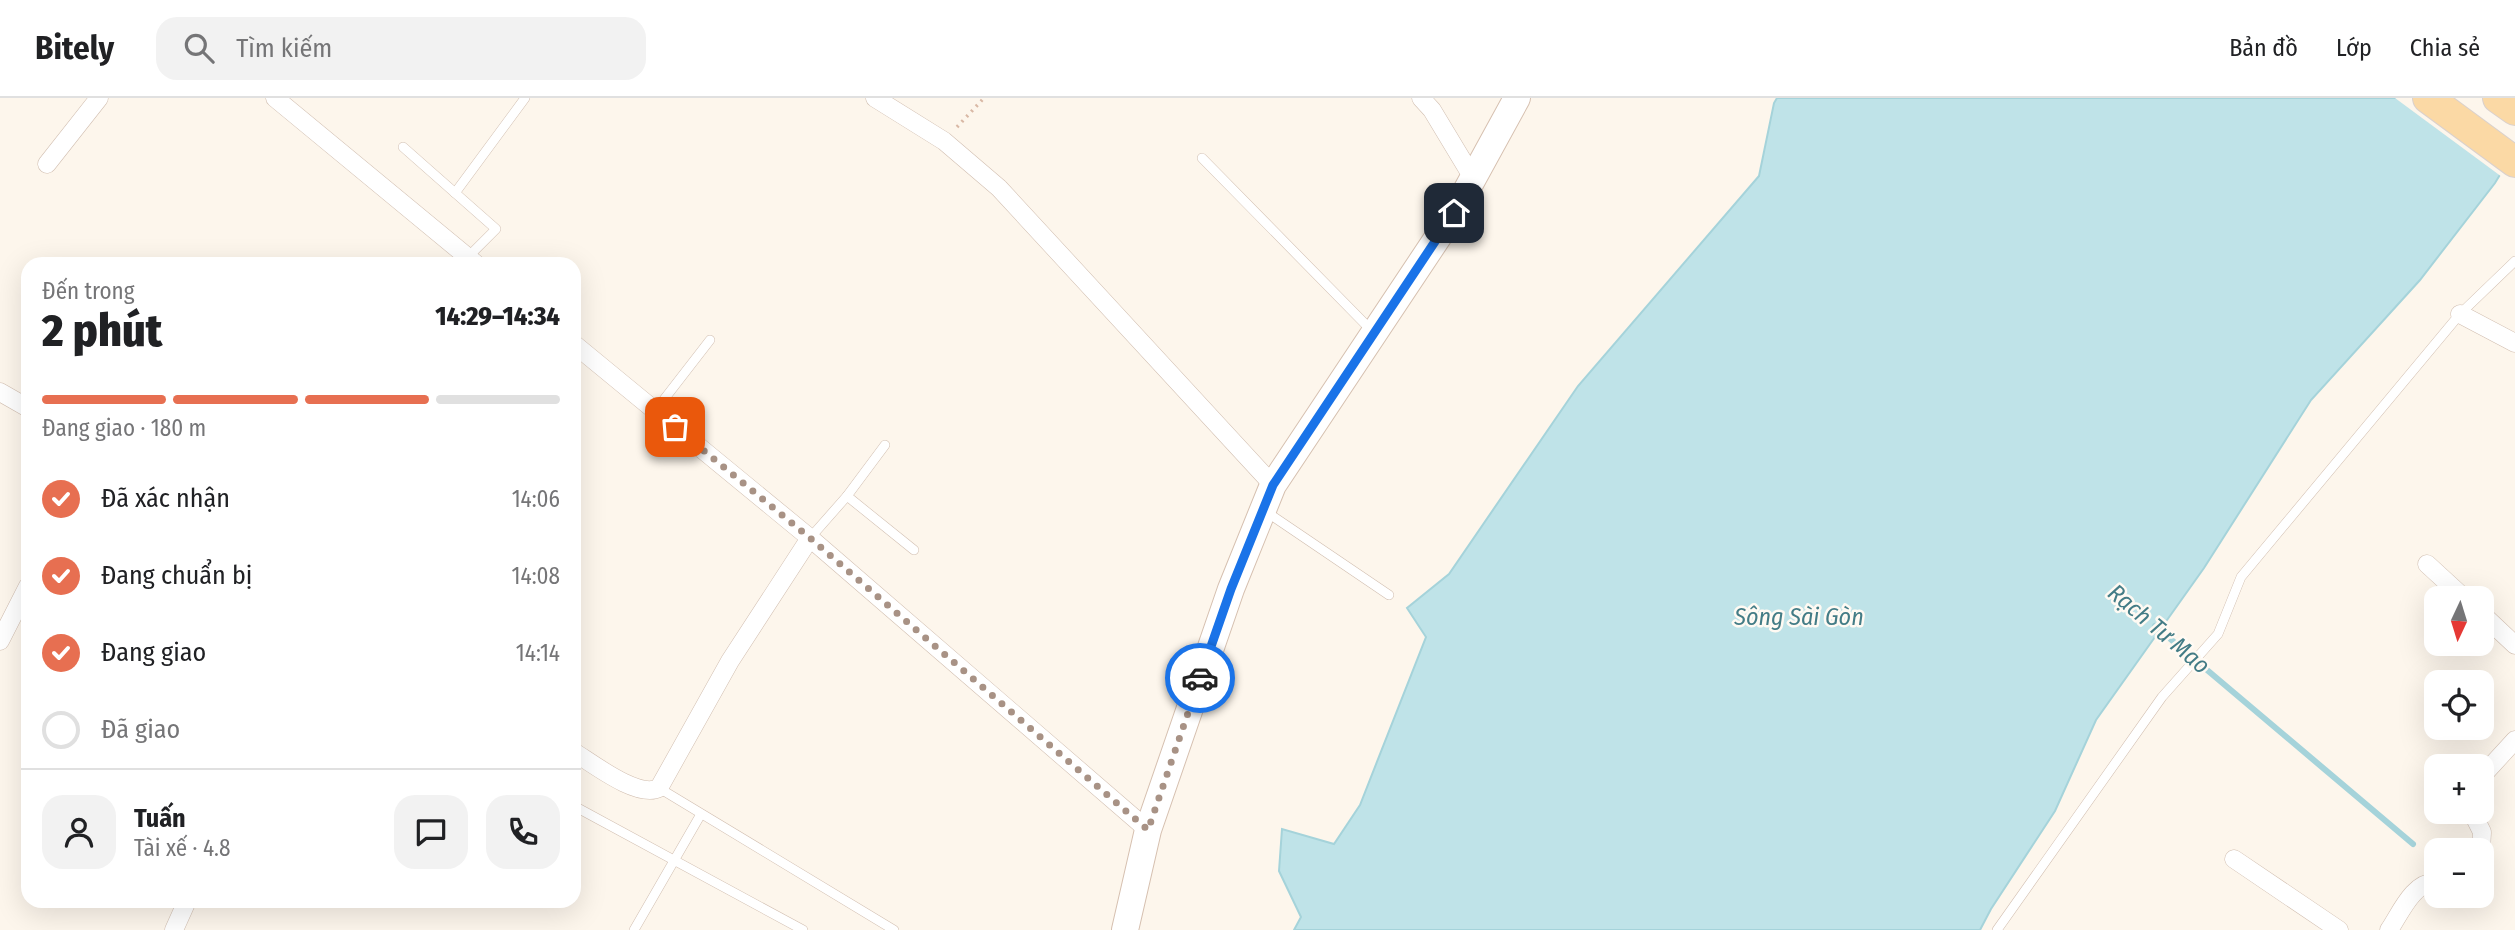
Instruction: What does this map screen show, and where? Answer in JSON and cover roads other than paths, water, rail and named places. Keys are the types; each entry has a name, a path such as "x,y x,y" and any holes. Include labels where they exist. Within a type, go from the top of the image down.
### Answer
{"main road":[{"path":"2428,98 2515,162"},
{"path":"2498,98 2515,110"}],"street":[{"path":"47,164 99,98"},
{"path":"275,98 467,257"},
{"path":"875,98 944,141 999,188 1273,485"},
{"path":"1421,98 1432,110 1473,178"},
{"path":"1125,930 1148,830 1231,589 1273,485 1454,213 1517,98"},
{"path":"2460,314 2515,343"},
{"path":"581,350 810,538 1148,830"},
{"path":"0,392 21,404"},
{"path":"581,756 629,786 646,791 659,788 730,661 810,538"},
{"path":"2427,564 2451,586"},
{"path":"0,641 21,600"},
{"path":"2494,625 2515,645"},
{"path":"2494,763 2515,740"},
{"path":"2234,859 2339,930"},
{"path":"2389,930 2418,888 2424,884"},
{"path":"174,930 184,908"}],"lane":[{"path":"455,193 525,98"},
{"path":"403,147 496,229 475,257"},
{"path":"1202,158 1374,333"},
{"path":"1997,930 2162,697 2218,634 2241,577 2460,314 2515,261"},
{"path":"655,411 710,340"},
{"path":"810,538 847,496 885,445"},
{"path":"847,496 915,550"},
{"path":"1263,510 1389,595"},
{"path":"659,788 894,930"},
{"path":"581,810 803,930"},
{"path":"634,930 701,814"}],"water":[{"name":"Sông Sài Gòn","path":"1777,98 2515,98 2515,150 2495,183 2420,280 2311,400 2204,568 2096,720 2055,811 1980,930 1294,930 1301,917 1279,871 1282,829 1334,844 1360,805 1426,637 1407,608 1449,574 1578,386 1759,176"}],"waterway":[{"name":"Rạch Tư Mao","path":"2155,626 2413,844"}]}
